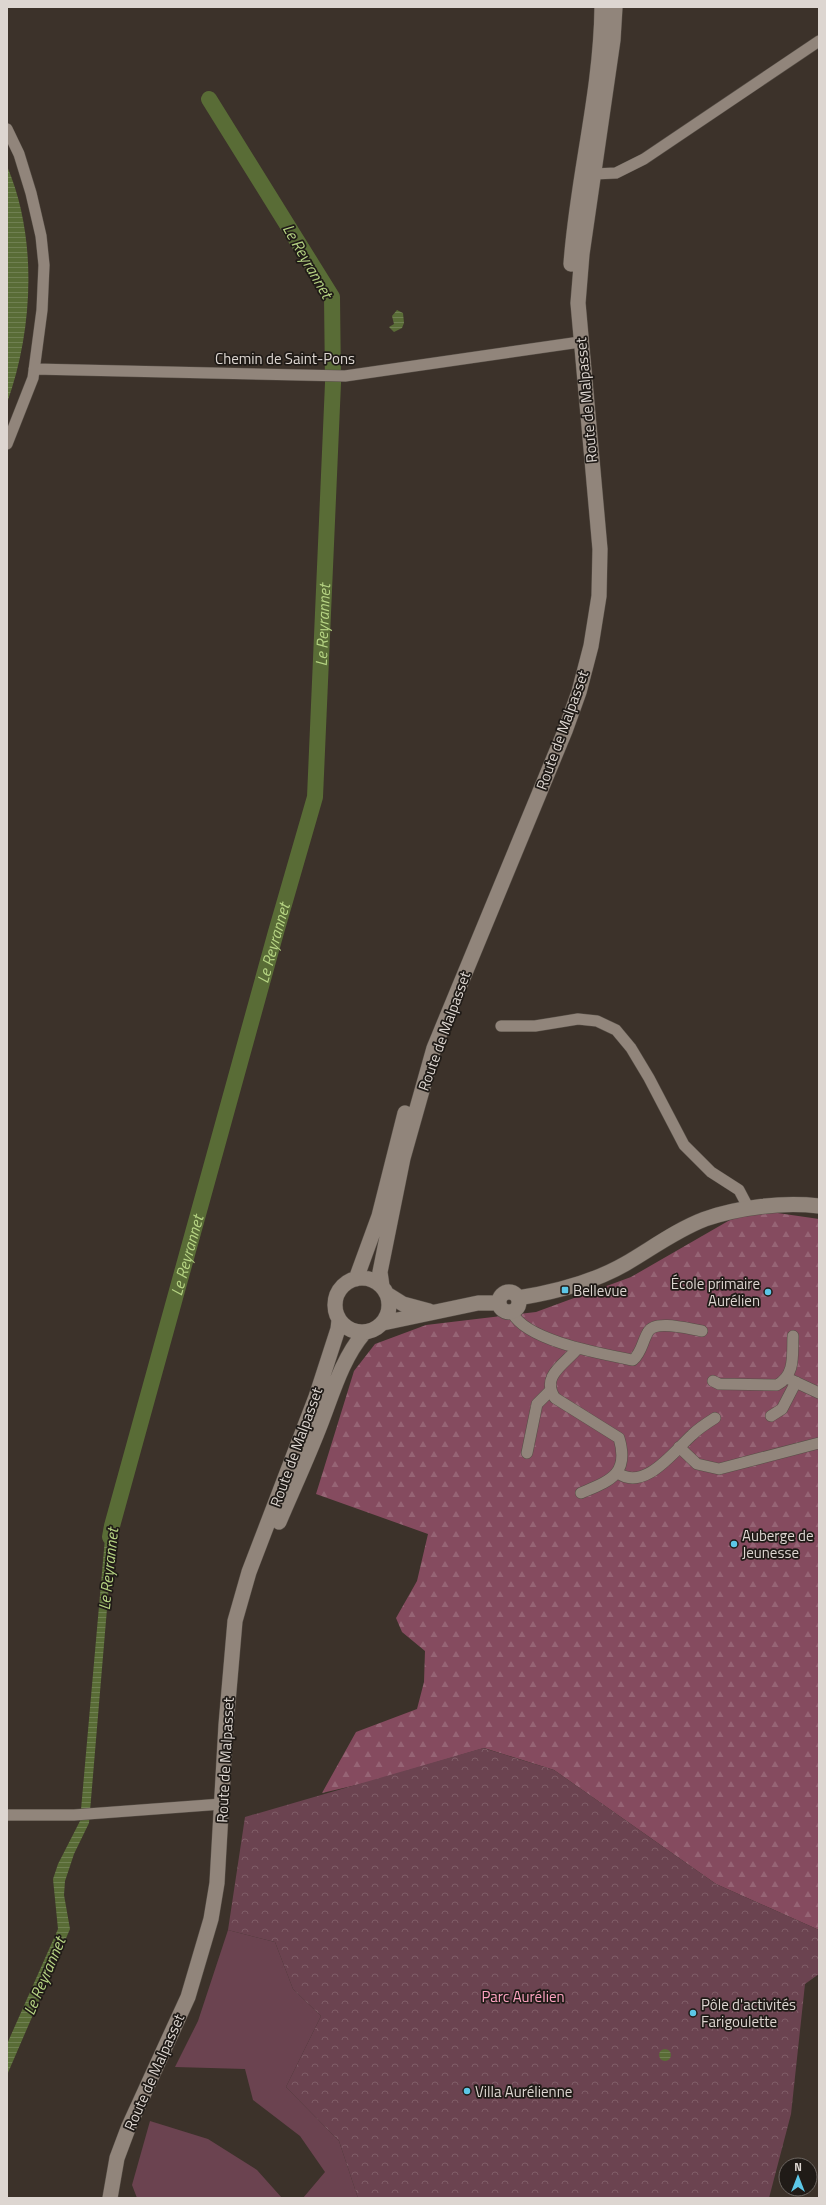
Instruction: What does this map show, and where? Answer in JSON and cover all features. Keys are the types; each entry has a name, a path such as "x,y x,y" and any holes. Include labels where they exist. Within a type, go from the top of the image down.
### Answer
{"main road":[{"name":"Route de Malpasset","path":"384,1290 380,1272 402,1165 418,1099 434,1048 567,724 579,692 591,646 599,596 600,549 576,343 568,299 571,253 602,40 602,7"},
{"name":"Route de Malpasset","path":"356,1279 378,1216 392,1156 424,1048 571,689 583,646 590,595 590,549 576,343 578,303 582,254 613,40 615,7"},
{"path":"383,1323 478,1303 499,1303 506,1312 515,1305 565,1290 624,1265 664,1240 705,1219 749,1208 786,1204 819,1206"},
{"path":"384,1290 389,1303 388,1314 383,1323 375,1330 364,1333 353,1332 345,1327 339,1320 334,1306 340,1289 347,1283 356,1279 365,1278 384,1290 403,1304 418,1310 436,1312"},
{"name":"Route de Malpasset","path":"119,2198 126,2158 156,2075 188,1997 211,1919 217,1883 231,1662 236,1621 248,1577 318,1391 338,1329 339,1320"},
{"name":"Route de Malpasset","path":"110,2198 117,2158 128,2126 196,2001 218,1933 225,1893 228,1860 240,1652 252,1590 258,1572 320,1425 344,1362 364,1333"}],"street":[{"path":"594,174 616,173 644,159 819,41"},
{"path":"7,129 19,154 32,193 41,236 44,265 42,310 33,378 7,444"},
{"name":"Chemin de Saint-Pons","path":"34,369 345,376 576,343"},
{"path":"501,1026 541,1026 578,1019 597,1021 616,1030 631,1048 649,1078 684,1145 711,1172 740,1190 749,1208"},
{"path":"515,1305 516,1320 527,1329 578,1348 633,1360 638,1355 648,1331 653,1327 668,1325 702,1331"},
{"path":"771,1416 782,1409 792,1380 791,1369 793,1336"},
{"path":"578,1348 551,1377 548,1385 550,1391 555,1398 619,1438 622,1447 618,1473 610,1481 581,1493"},
{"path":"713,1381 719,1384 777,1385 792,1380 819,1393"},
{"path":"527,1453 537,1404 550,1391"},
{"path":"618,1473 623,1477 641,1476 665,1463 693,1434 715,1418"},
{"path":"679,1447 697,1464 719,1469 819,1443"},
{"path":"7,1815 74,1815 222,1804"}],"green space":[{"path":"749,1209 819,1219 819,1930 716,1884 554,1770 484,1748 369,1782 322,1793 356,1732 417,1709 424,1682 425,1651 402,1632 396,1618 417,1581 428,1534 316,1494 354,1371 375,1344 426,1325 536,1312 631,1277"},
{"name":"Parc Aurélien","path":"483,1748 554,1770 716,1884 819,1930 819,1974 805,1984 791,2114 780,2157 778,2157 778,2164 769,2198 358,2198 339,2141 286,2087 321,2016 293,1989 275,1942 228,1930 245,1817"},
{"path":"228,1930 275,1942 293,1989 321,2016 286,2087 339,2141 358,2198 303,2198 325,2172 300,2136 253,2100 245,2069 175,2067 198,2021"},
{"path":"150,2121 208,2139 257,2170 282,2198 137,2198 132,2185"}],"water":[{"path":"7,166 17,194 24,224 28,284 27,315 22,345 16,375 7,403"},
{"path":"397,310 403,313 404,323 402,328 394,332 389,327 394,324 392,316"},
{"name":"Le Reyrannet","path":"113,1515 118,1517 115,1524 111,1561 89,1823 74,1854 65,1881 64,1895 70,1929 7,2075 7,2044 58,1929 53,1879 58,1864 80,1821 106,1527"},
{"path":"663,2049 667,2049 671,2055 667,2061 663,2061 659,2057 659,2053"}],"waterway":[{"name":"Le Reyrannet","path":"110,1537 276,932 315,797 333,383 332,297 209,99"}],"place":[{"name":"Bellevue","path":"565,1290"},
{"name":"École primaire Aurélien","path":"768,1292"},
{"name":"Auberge de Jeunesse","path":"734,1544"},
{"name":"Pôle d'activités Farigoulette","path":"693,2013"},
{"name":"Villa Aurélienne","path":"467,2091"}]}
